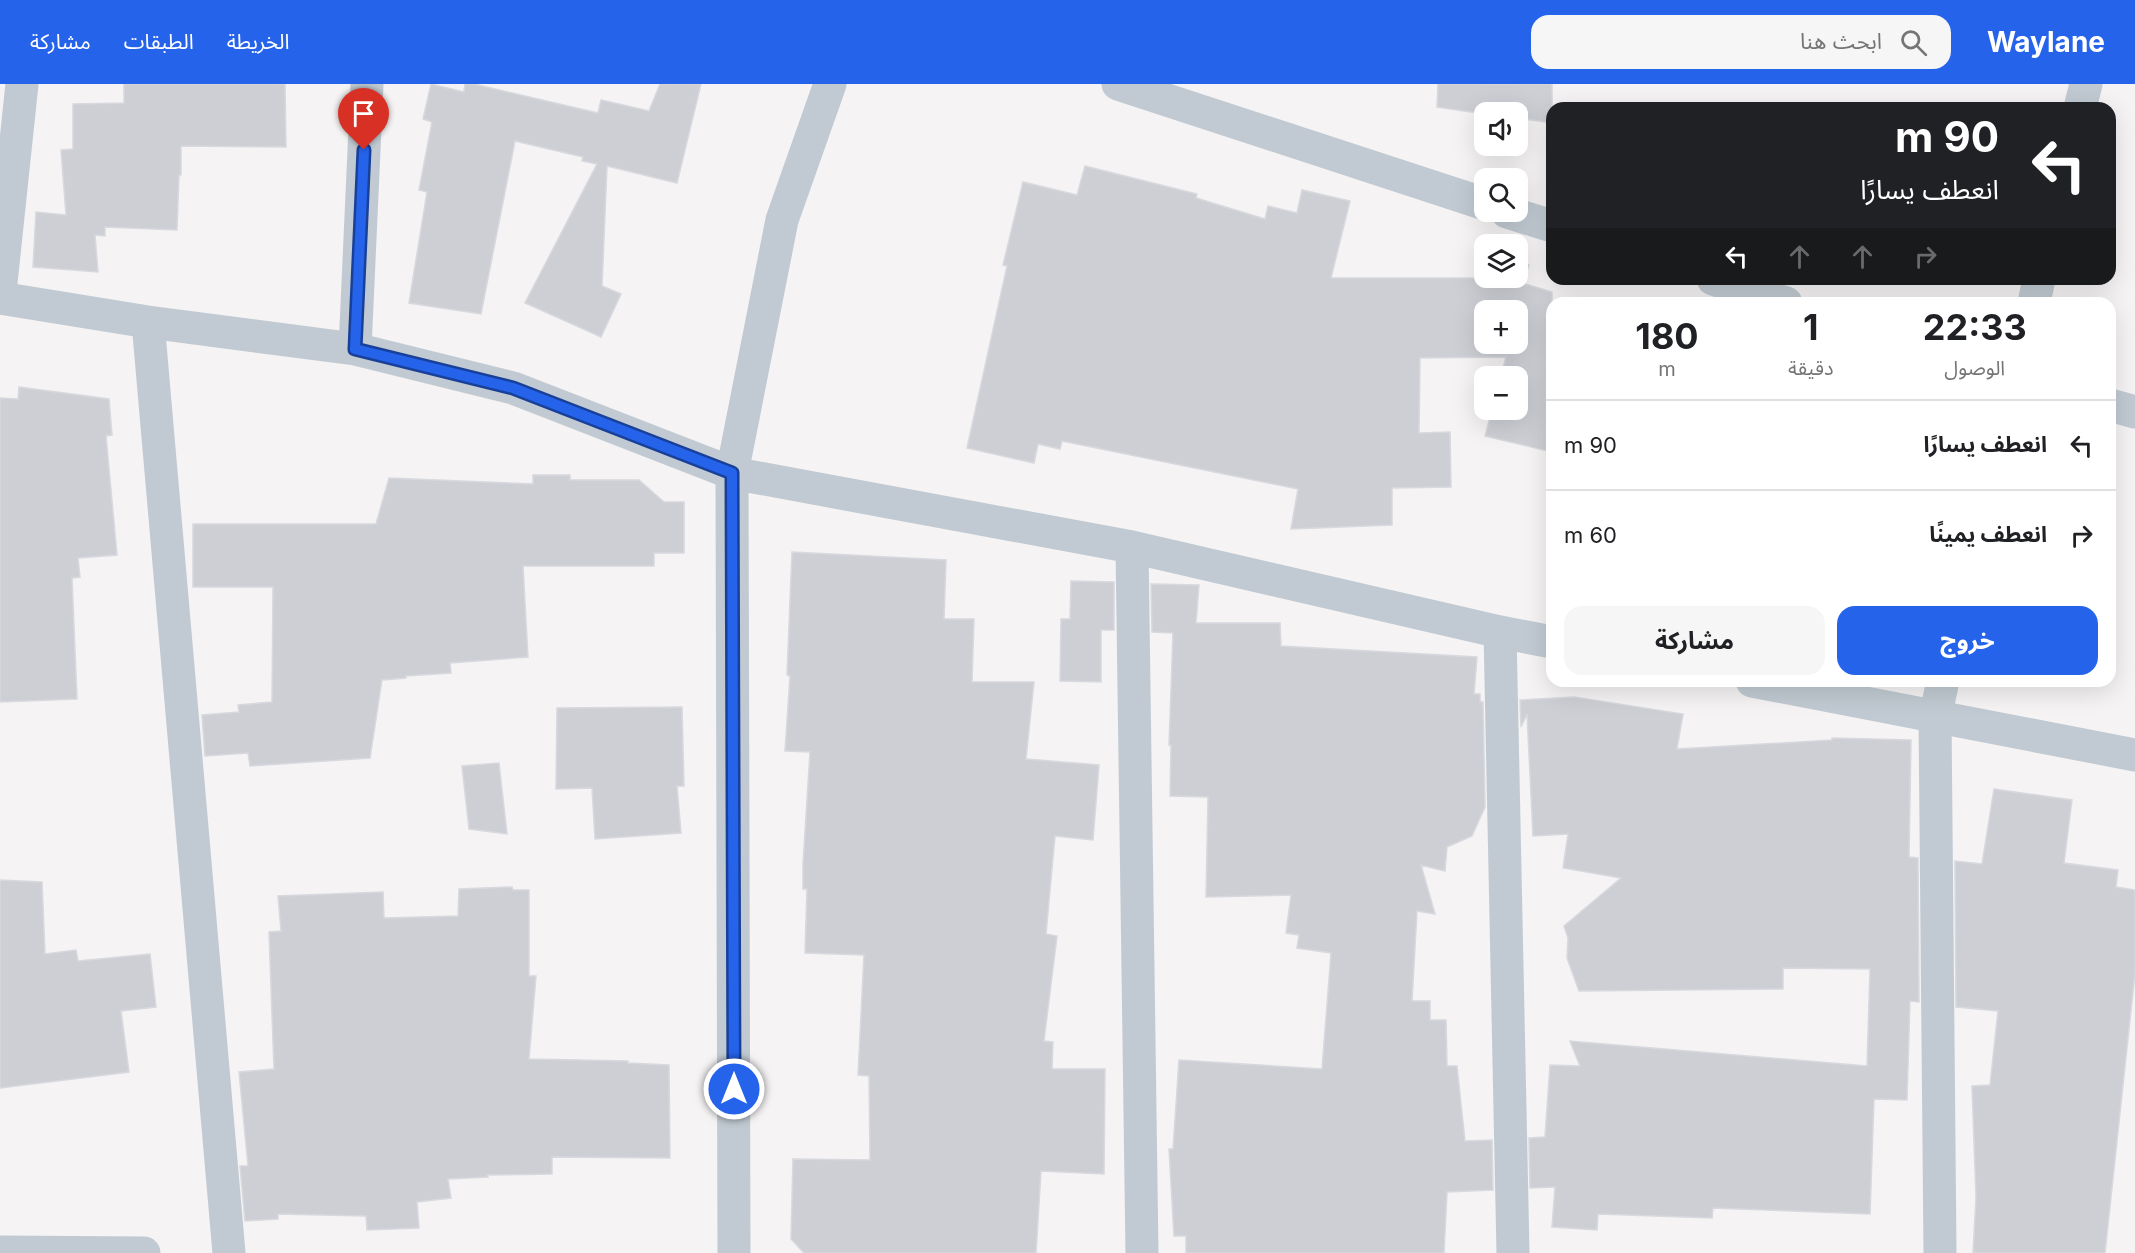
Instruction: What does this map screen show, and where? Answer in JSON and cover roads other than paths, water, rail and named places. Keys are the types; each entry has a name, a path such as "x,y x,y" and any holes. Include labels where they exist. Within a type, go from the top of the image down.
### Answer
{"street":[{"path":"0,292 22,84"},
{"path":"355,349 367,84"},
{"path":"734,1253 732,473 782,220 830,84"},
{"path":"1118,84 1474,200"},
{"path":"2082,102 2086,84"},
{"path":"1528,219 1546,224"},
{"path":"1731,285 1768,297"},
{"path":"0,298 147,322 355,349 513,388 732,473 1131,547 1546,641"},
{"path":"147,322 229,1253"},
{"path":"2116,407 2135,412"},
{"path":"1131,547 1142,1253"},
{"path":"1500,632 1514,1253"},
{"path":"1782,687 2135,755"},
{"path":"1940,1253 1935,717 1942,687"},
{"path":"0,1252 144,1253"}]}
